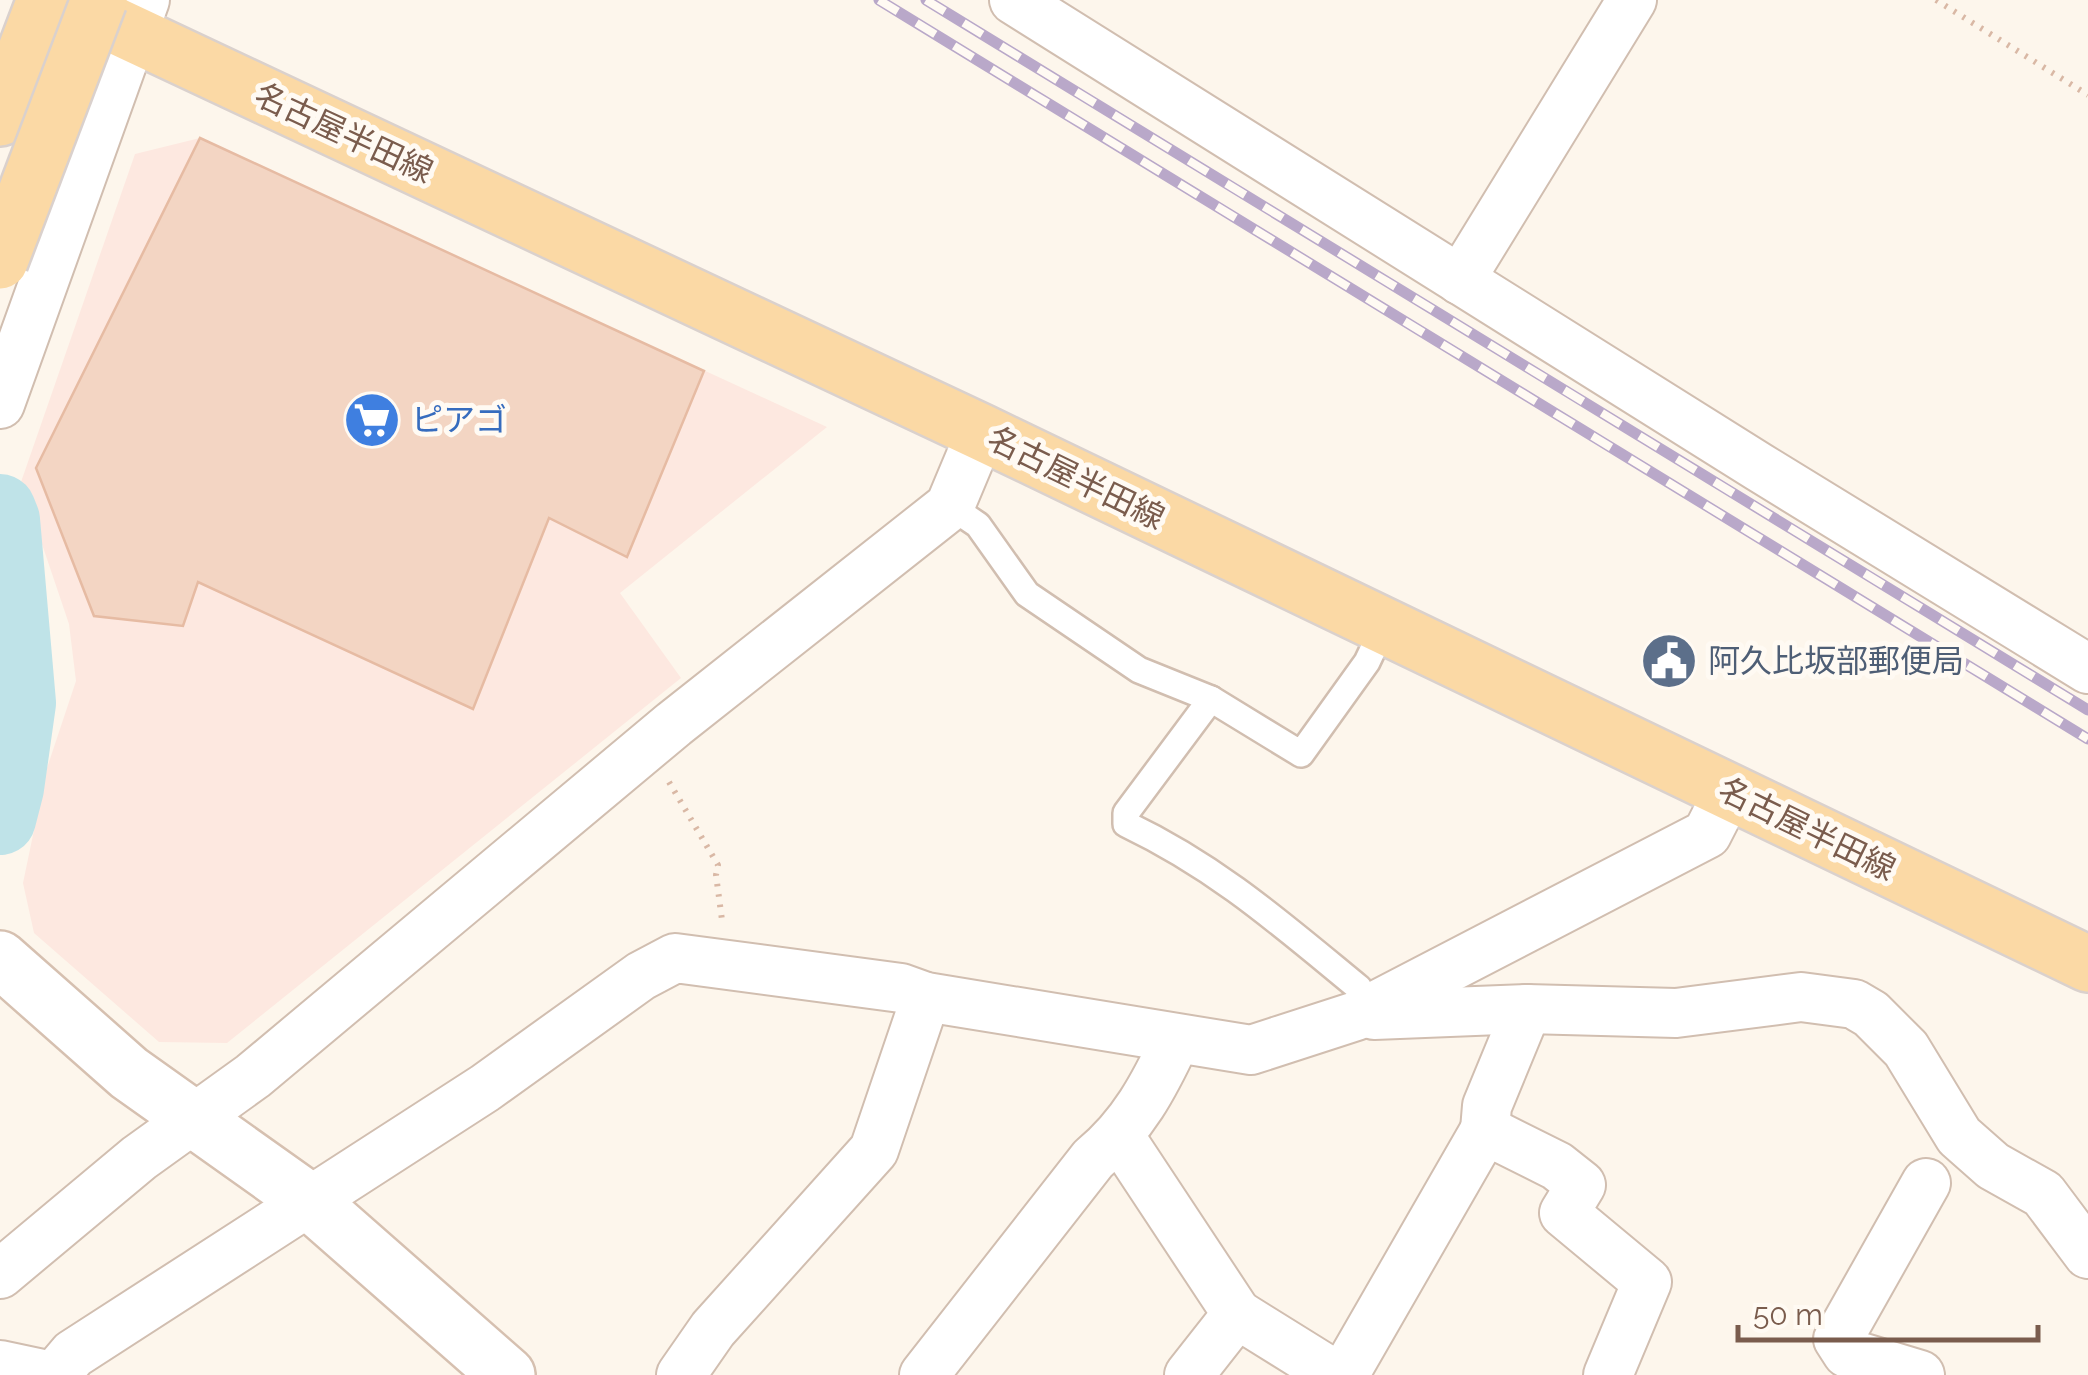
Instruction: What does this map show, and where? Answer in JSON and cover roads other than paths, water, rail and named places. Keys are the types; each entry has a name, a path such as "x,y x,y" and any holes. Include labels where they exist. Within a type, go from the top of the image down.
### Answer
{"main road":[{"path":"0,118 44,0"},
{"name":"名古屋半田線","path":"61,0 125,11 981,432 2088,964"},
{"path":"0,261 125,11"}],"street":[{"path":"1014,0 2088,669"},
{"path":"1460,280 1632,0"},
{"path":"0,404 125,11"},
{"path":"0,1274 190,1118 253,1076 648,745 950,506 981,432"},
{"path":"60,1375 73,1354 485,1088 642,976 675,958 901,988 926,997 1252,1050 1362,1012 1707,834 1729,791"},
{"path":"2,961 130,1073 309,1201 489,1369"},
{"path":"680,1375 713,1329 874,1150 926,997"},
{"path":"1362,1012 1676,1012 1801,997 1854,1004 1871,1014 1906,1048 1959,1136 1993,1166 2043,1194 2088,1254"},
{"path":"1344,1375 1484,1130 1487,1106 1526,1009"},
{"path":"924,1375 1093,1160 1120,1137 1152,1090 1176,1039"},
{"path":"1484,1130 1557,1166 1581,1186 1564,1213 1647,1282 1608,1375"},
{"path":"1120,1137 1237,1314 1335,1375"},
{"path":"1920,1375 1848,1352 1838,1339 1926,1184"},
{"path":"1190,1375 1237,1314"},
{"path":"0,1365 47,1375"}],"lane":[{"path":"950,506 978,525 1026,594 1139,670 1211,700 1301,754 1367,662 1384,626"},
{"path":"1211,700 1126,813 1126,824 1168,844 1241,890 1358,988 1362,1012"}],"waterway":[{"path":"0,510 20,703 0,819"}],"railway":[{"path":"879,0 2088,739"},
{"path":"926,0 2088,710"}],"place":[{"name":"ピアゴ","path":"372,420"},
{"name":"阿久比坂部郵便局","path":"1669,661"}]}
